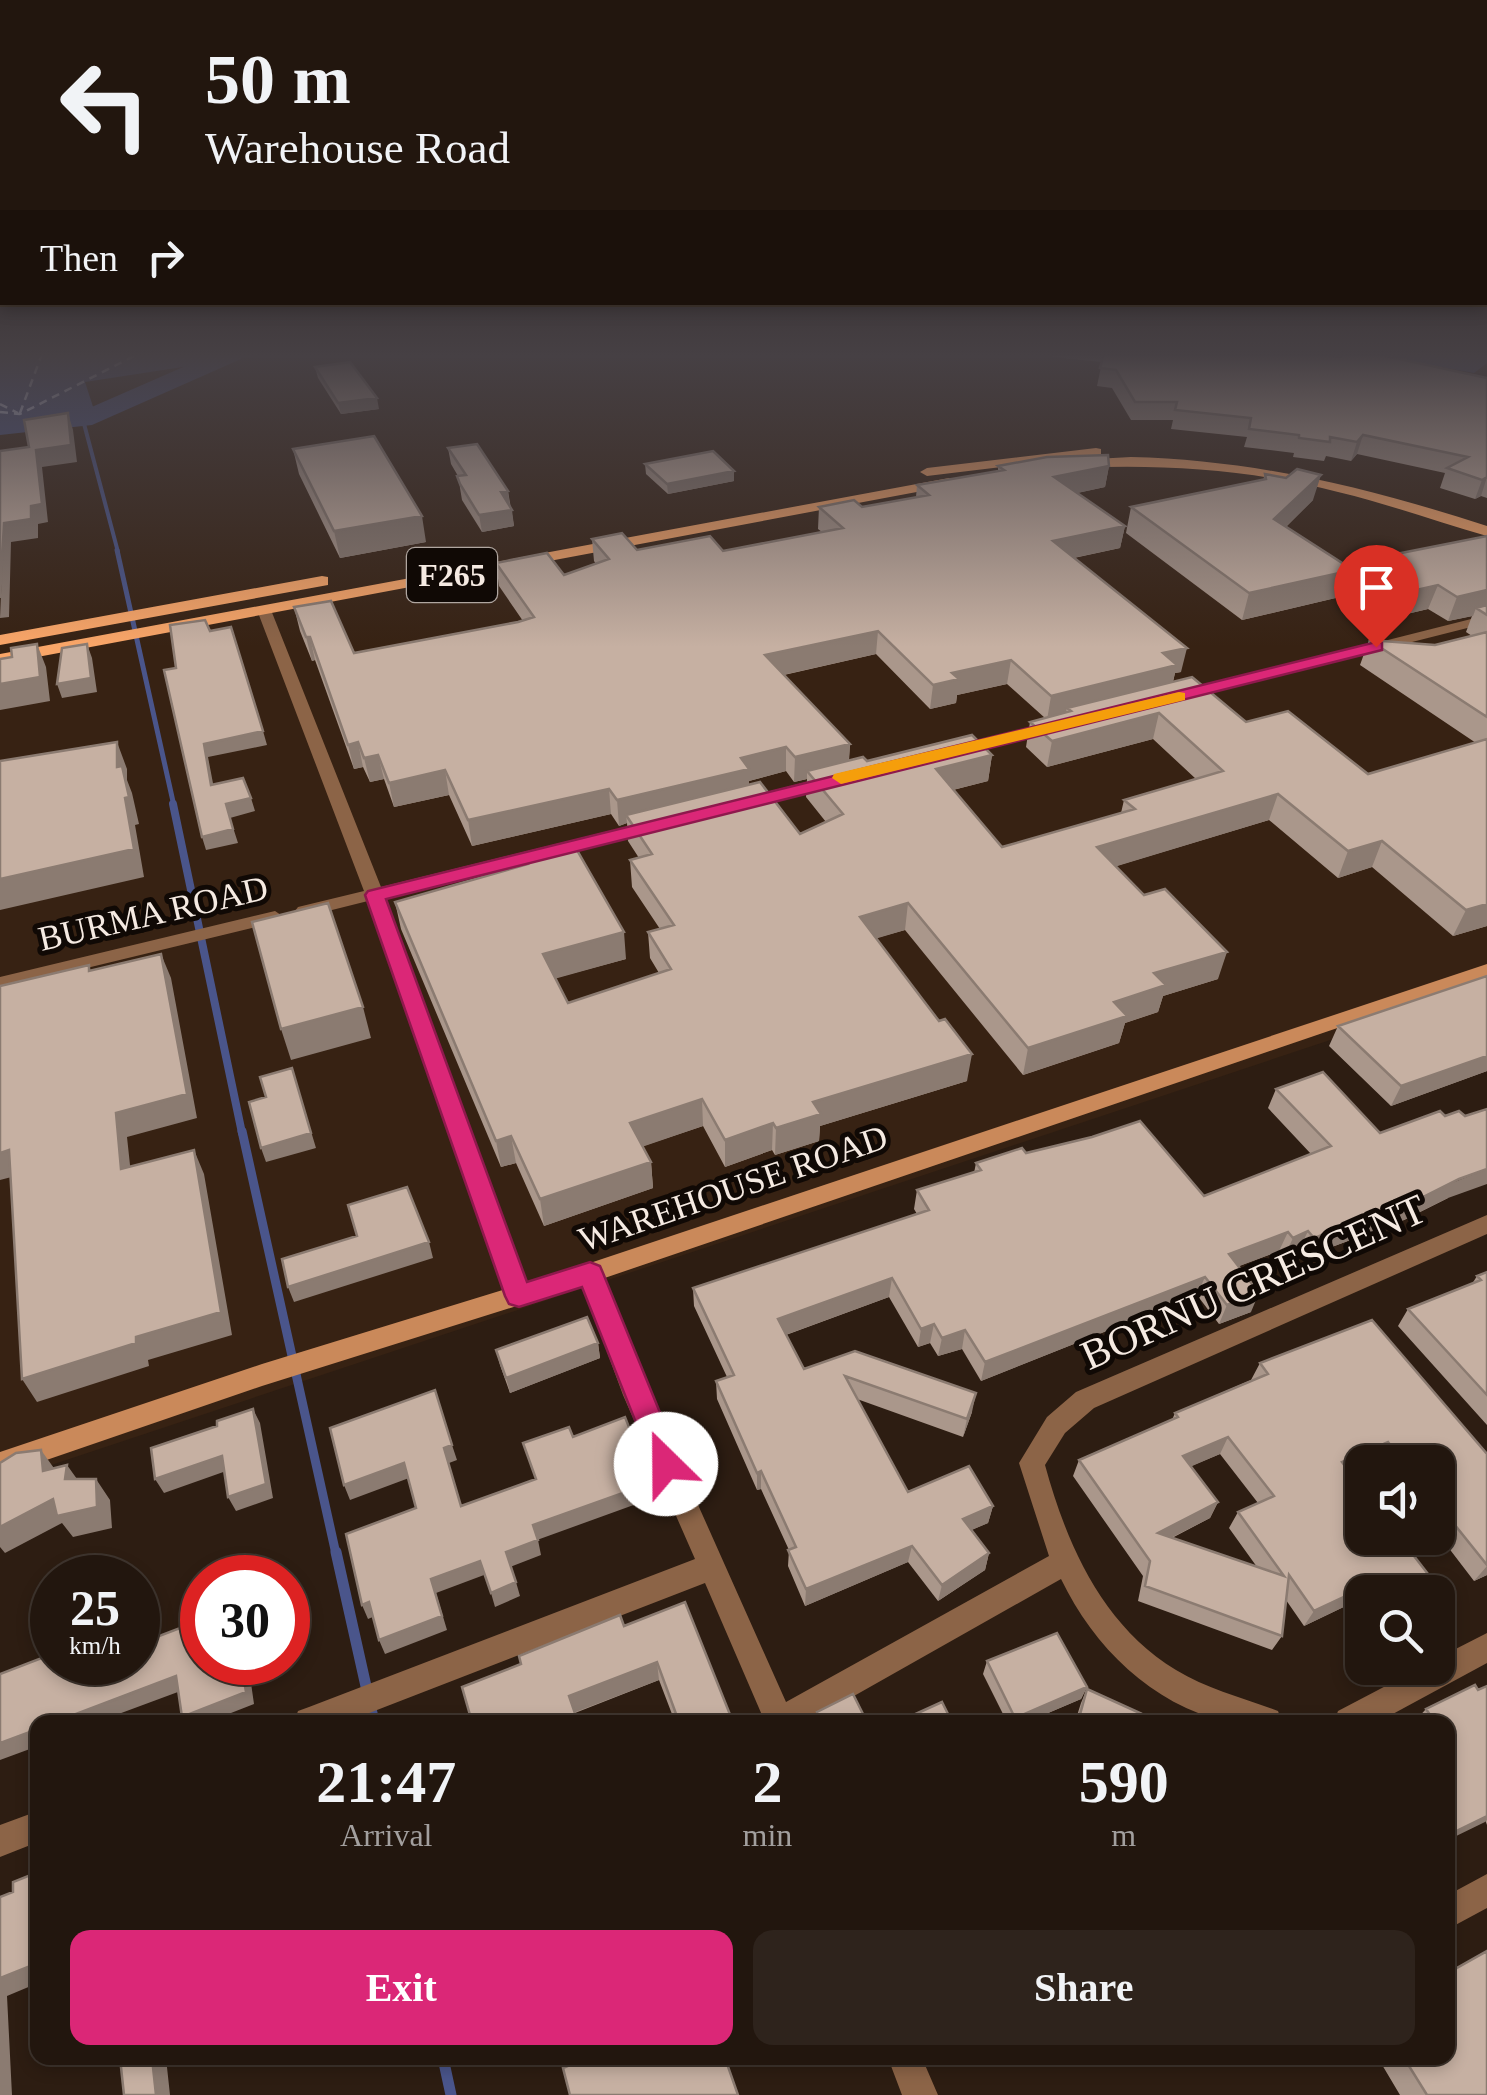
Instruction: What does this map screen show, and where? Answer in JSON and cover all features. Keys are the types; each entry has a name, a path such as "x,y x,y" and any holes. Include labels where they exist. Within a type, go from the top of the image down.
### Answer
{"main road":[{"name":"F265","path":"0,640 139,624 752,503 962,466 1050,455 1158,452"},
{"name":"F265","path":"1190,452 1259,459 1336,474 1487,521"},
{"name":"F265","path":"139,624 264,610 1045,466 1166,460 1295,475 1357,490 1487,532"},
{"name":"F265","path":"0,660 114,628"},
{"name":"WAREHOUSE ROAD","path":"0,1464 262,1375 590,1273 1487,970"}],"street":[{"path":"264,610 375,895 519,1296"},
{"path":"1174,698 1487,619"},
{"path":"927,756 1064,724"},
{"path":"730,806 853,775"},
{"name":"BURMA ROAD","path":"0,983 682,818"},
{"name":"BORNU CRESCENT","path":"1065,1562 1044,1515 1032,1464 1056,1425 1085,1400 1487,1224"},
{"path":"590,1273 636,1395 777,1715"},
{"path":"792,1715 1065,1562 1115,1638 1166,1680 1250,1715"},
{"path":"328,1715 710,1567"},
{"path":"1361,1715 1487,1646"},
{"path":"0,1841 30,1829"},
{"path":"1455,1909 1487,1890"},
{"path":"908,2065 920,2095"}],"shaded area":[{"path":"0,452 1487,452 1487,988 0,1482"}],"building":[{"path":"0,452 36,452 42,504 31,506 31,519 4,523 0,598"},
{"path":"294,452 383,452 422,516 334,531"},
{"path":"451,452 482,452 508,491 501,492 512,510 479,515 457,476 466,475"},
{"path":"714,452 734,471 667,484 645,464"},
{"path":"1443,452 1487,452 1487,477 1482,480 1447,468 1468,457"},
{"path":"1108,455 1109,466 1054,477 1125,526 1053,541 1187,648 1163,653 1177,665 1051,696 1011,660 952,673 959,679 933,685 878,631 765,655 850,744 795,757 786,747 741,758 749,769 617,800 609,789 468,820 445,770 389,783 378,755 364,758 358,742 348,745 310,637 306,637 294,607 331,601 354,653 534,617 496,563 547,553 564,575 609,559 592,539 622,533 637,550 710,536 723,551 843,528 819,507 854,500 862,507 929,495 917,485 1004,470 998,466 1047,457"},
{"path":"1297,469 1321,475 1274,519 1353,570 1249,593 1131,507 1266,479 1265,474 1286,478"},
{"path":"1487,536 1487,590 1457,597 1438,585 1403,593 1356,562"},
{"path":"205,620 210,631 231,627 263,731 204,744 211,785 243,778 251,798 226,804 233,829 202,837 164,670 176,668 170,625"},
{"path":"1487,632 1487,717 1369,640 1435,645"},
{"path":"37,644 40,677 0,684 0,659 12,657 11,648"},
{"path":"87,644 91,678 57,684 62,648"},
{"path":"1192,677 1246,722 1288,711 1368,774 1487,739 1487,904 1466,910 1382,841 1348,851 1278,794 1097,847 1144,895 1165,889 1227,952 1154,973 1166,985 1114,1002 1127,1016 1028,1048 908,903 860,917 939,1021 945,1019 972,1054 813,1102 821,1114 776,1128 773,1123 725,1140 702,1099 630,1123 651,1162 540,1199 511,1136 496,1141 395,902 528,864 525,858 574,845 624,932 543,954 568,1003 671,969 648,932 674,925 630,860 652,854 626,815 760,782 800,834 843,814 807,771 863,757 867,761 972,735 992,755 936,769 1002,847 1135,809 1124,800 1223,771 1159,713 1052,741 1030,722 1071,711 1067,708"},
{"path":"117,742 117,767 122,766 129,797 125,798 134,849 0,879 0,761"},
{"path":"328,903 363,1007 281,1029 252,922"},
{"path":"161,954 187,1094 116,1113 121,1169 194,1150 221,1312 136,1337 136,1343 22,1379 9,1150 0,1153 0,986 89,965 89,971"},
{"path":"1487,976 1487,1056 1401,1086 1338,1026"},
{"path":"292,1068 311,1133 261,1148 249,1102 266,1097 260,1077"},
{"path":"1323,1072 1380,1133 1440,1111 1445,1116 1459,1111 1465,1116 1487,1109 1487,1169 1415,1201 1314,1238 1308,1231 1293,1238 1288,1232 1229,1254 1259,1293 1227,1305 1205,1277 985,1362 965,1330 942,1338 934,1324 921,1329 892,1278 778,1319 804,1369 855,1351 976,1393 967,1419 845,1376 908,1492 969,1466 993,1506 963,1519 989,1553 942,1585 912,1546 806,1589 788,1550 796,1547 761,1471 757,1473 716,1381 734,1375 693,1288 929,1210 917,1190 981,1170 976,1163 1022,1148 1026,1153 1092,1137 1140,1121 1204,1196 1331,1146 1276,1089"},
{"path":"407,1187 429,1242 288,1287 282,1259 357,1236 348,1205"},
{"path":"1487,1272 1487,1395 1408,1309 1481,1280 1477,1276"},
{"path":"587,1317 598,1343 506,1378 496,1350"},
{"path":"1372,1320 1487,1454 1487,1565 1455,1525 1455,1445 1388,1442 1345,1445 1345,1555 1413,1555 1429,1575 1345,1575 1345,1596 1314,1611 1289,1575 1282,1636 1145,1586 1150,1561 1079,1460 1178,1417 1175,1413 1268,1374 1260,1363","holes":["1228,1437 1274,1496 1238,1512 1284,1576 1158,1533 1218,1502 1183,1456"]},
{"path":"435,1390 452,1445 444,1448 461,1506 536,1479 523,1443 569,1427 573,1437 625,1417 651,1483 533,1525 538,1540 506,1552 516,1582 491,1593 480,1561 431,1579 442,1616 379,1640 369,1602 362,1605 346,1534 416,1508 404,1463 344,1485 330,1428"},
{"path":"253,1409 266,1484 228,1497 222,1456 155,1479 151,1448 217,1426 217,1421"},
{"path":"41,1450 43,1471 67,1465 65,1479 96,1479 97,1507 57,1516 53,1499 0,1527 0,1463 16,1453"},
{"path":"685,1602 730,1715 676,1715 657,1662 569,1696 576,1715 470,1715 462,1687 521,1664 519,1656 620,1615 624,1626"},
{"path":"180,1628 180,1685 245,1685 246,1692 182,1715 176,1676 160,1682 160,1636"},
{"path":"1057,1633 1087,1687 1022,1715 1014,1715 987,1661"},
{"path":"30,1662 30,1685 152,1685 73,1715 30,1715 30,1732 0,1743 0,1674"},
{"path":"1475,1685 1478,1690 1487,1686 1487,1816 1455,1832 1455,1715 1430,1715 1426,1709"},
{"path":"1087,1689 1145,1715 1080,1715"},
{"path":"853,1694 864,1715 818,1715 817,1712"},
{"path":"942,1702 948,1715 913,1715"},
{"path":"30,1875 30,1966 0,1978 0,1897 13,1892 13,1882"},
{"path":"1487,1951 1487,2095 1427,2095 1408,2065 1455,2065 1455,1969"},
{"path":"121,2065 153,2065 156,2095 124,2095"},
{"path":"727,2065 738,2095 570,2095 563,2068"}],"waterway":[{"path":"91,452 118,552"},
{"path":"117,550 174,806"},
{"path":"173,804 242,1133"},
{"path":"242,1131 336,1554"},
{"path":"336,1552 372,1715"},
{"path":"445,2065 451,2095"}],"slow traffic":[{"path":"841,778 1179,697"}],"route":[{"path":"666,1464 590,1273 519,1296 375,895 1376,647"}]}
